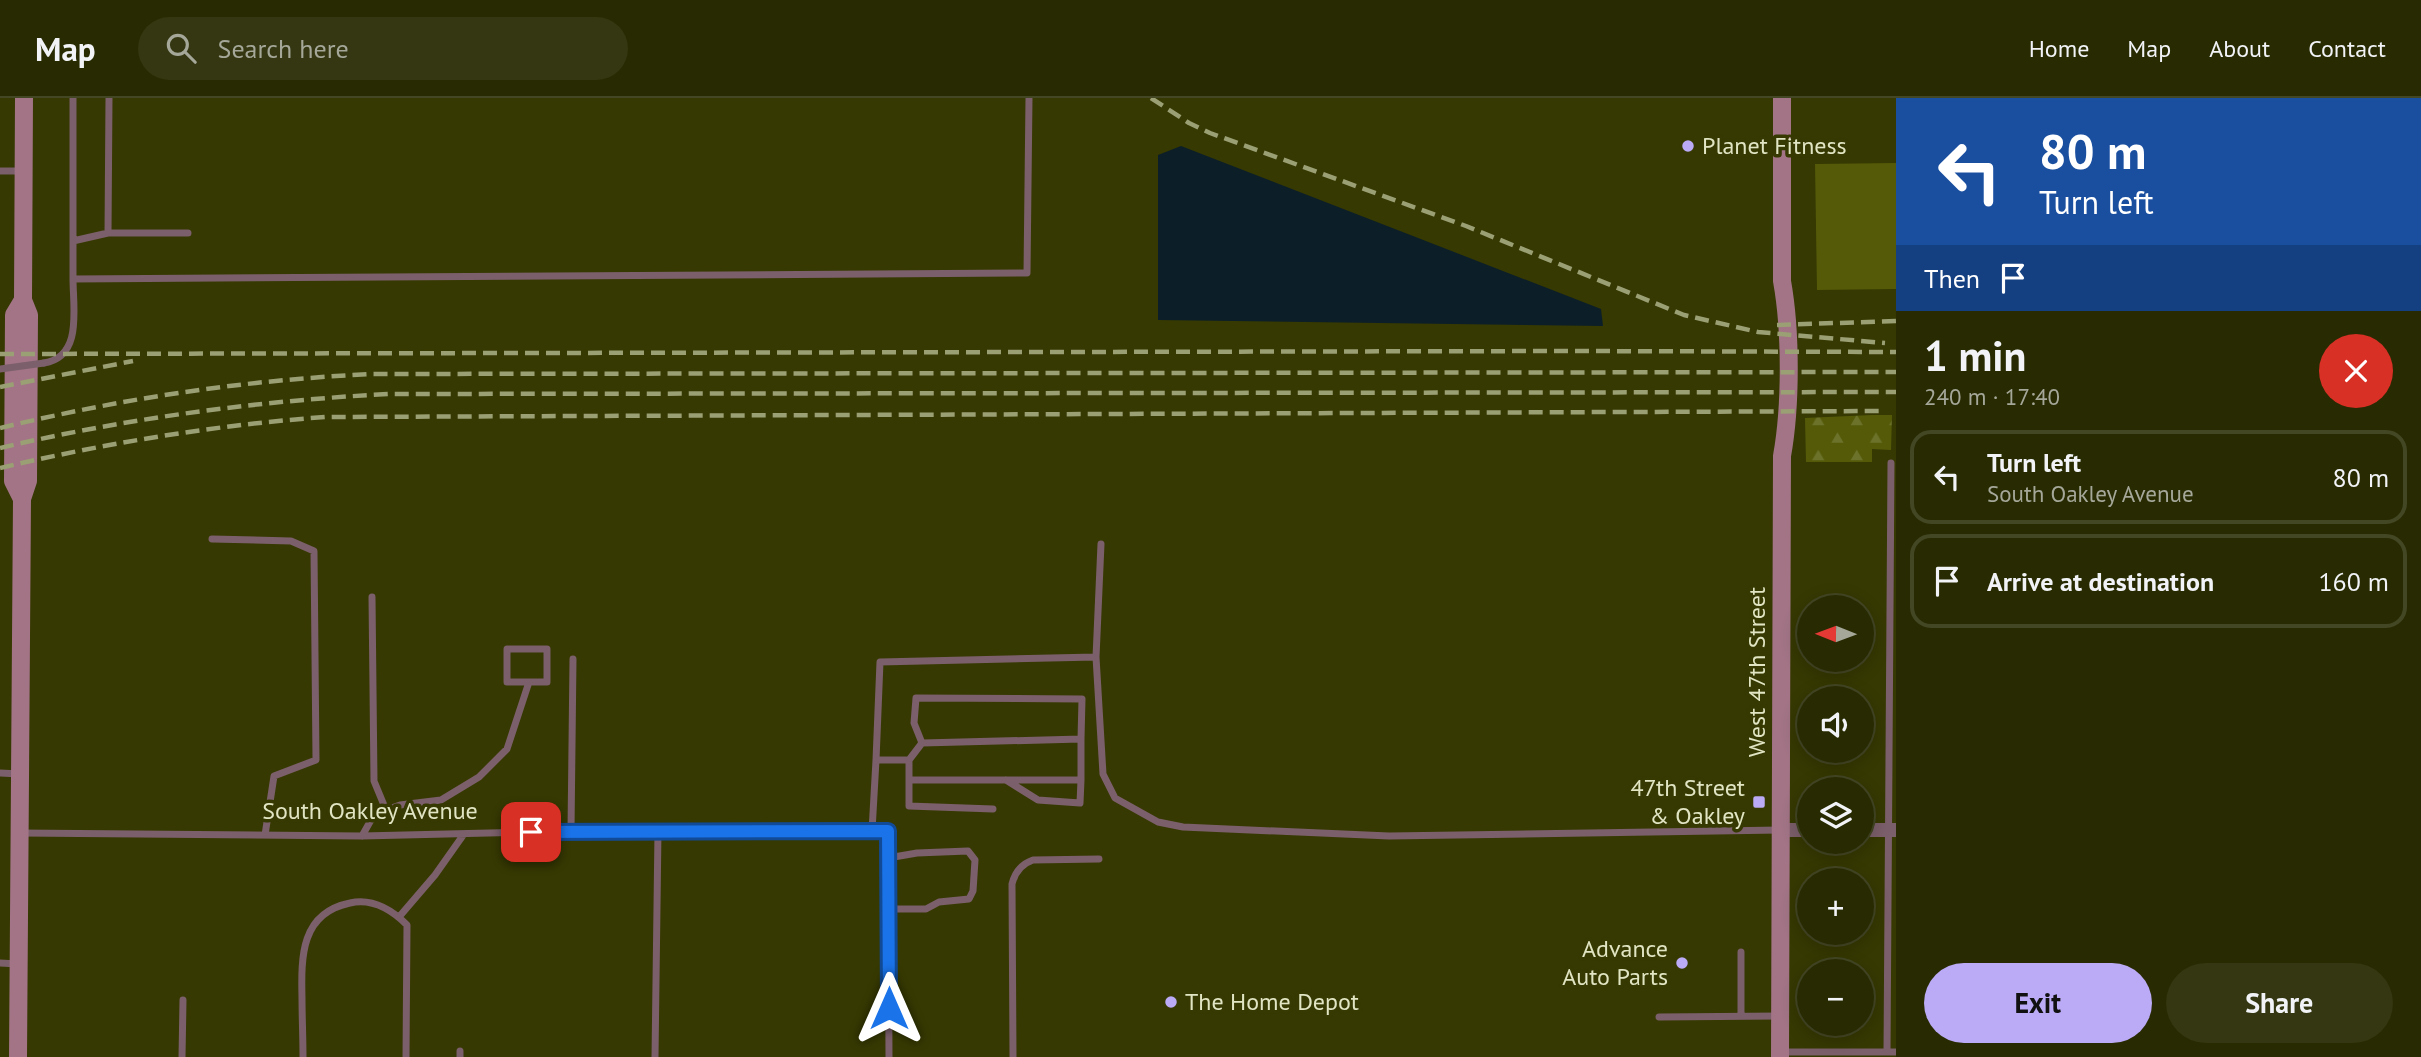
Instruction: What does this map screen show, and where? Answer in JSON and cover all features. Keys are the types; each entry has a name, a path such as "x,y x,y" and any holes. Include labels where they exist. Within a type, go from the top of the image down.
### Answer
{"street":[{"path":"18,1057 22,499 13,481 13,467 14,315 23,300 24,98"},
{"name":"West 47th Street","path":"1780,1055 1782,456 1787,429 1787,308 1782,281 1782,98"},
{"path":"1781,830 1797,830"},
{"path":"1874,830 1892,830"}],"lane":[{"path":"0,369 59,359 68,349 73,335 72,98"},
{"path":"108,233 109,98"},
{"path":"73,279 1027,273 1029,98"},
{"path":"0,171 24,171"},
{"path":"73,241 108,233 188,233"},
{"path":"1887,1052 1892,830 1891,463"},
{"path":"212,539 291,541 314,551 316,760 274,776 265,835"},
{"path":"1101,544 1096,657 1103,774 1115,798 1158,822 1183,827 1389,836 1781,830"},
{"path":"372,597 374,781 386,810"},
{"path":"507,649 547,649 547,682 529,682 507,682 507,649"},
{"path":"872,831 880,662 1096,657"},
{"path":"571,831 573,659"},
{"path":"362,836 372,820 386,810 400,805 441,800 479,777 507,749 529,682"},
{"path":"922,743 914,723 916,698 1082,699 1080,803 1038,800 1006,780"},
{"path":"922,743 1081,739"},
{"path":"922,743 909,760 909,806 993,809"},
{"path":"876,760 909,760"},
{"path":"0,773 20,774"},
{"path":"909,780 1081,780"},
{"name":"South Oakley Avenue","path":"20,833 362,836 571,831 888,831 888,858"},
{"path":"655,1057 658,831"},
{"path":"399,918 435,875 464,834"},
{"path":"888,909 926,909 939,902 968,899 973,891 975,860 968,851 917,853 888,858 888,909 889,1057"},
{"path":"1013,1057 1012,884 1015,874 1020,867 1033,860 1099,859"},
{"path":"303,1057 301,958 309,930 337,906 364,900 393,911 407,925 406,1057"},
{"path":"1741,953 1741,1016"},
{"path":"0,963 19,964"},
{"path":"182,1057 183,1000"},
{"path":"1659,1017 1780,1016"},
{"path":"1780,1055 1896,1052"}],"green space":[{"path":"1896,163 1896,289 1817,290 1815,164"},
{"path":"1892,415 1891,450 1872,449 1872,462 1806,462 1805,418"}],"water":[{"path":"1181,146 1601,309 1603,326 1158,320 1158,155"}],"railway":[{"path":"1151,98 1189,123 1210,133 1466,226 1684,315 1758,332 1885,343"},
{"path":"1777,325 1896,321"},
{"path":"0,354 1896,352"},
{"path":"0,387 133,361"},
{"path":"0,428 185,392 373,374 1896,372"},
{"path":"0,448 193,412 388,394 1896,392"},
{"path":"0,468 161,436 325,417 1882,411"}],"place":[{"name":"Planet Fitness","path":"1688,146"},
{"name":"47th Street & Oakley","path":"1759,802"},
{"name":"Advance Auto Parts","path":"1682,963"},
{"name":"The Home Depot","path":"1171,1002"}],"route":[{"path":"531,832 888,831 889,1008"}]}
